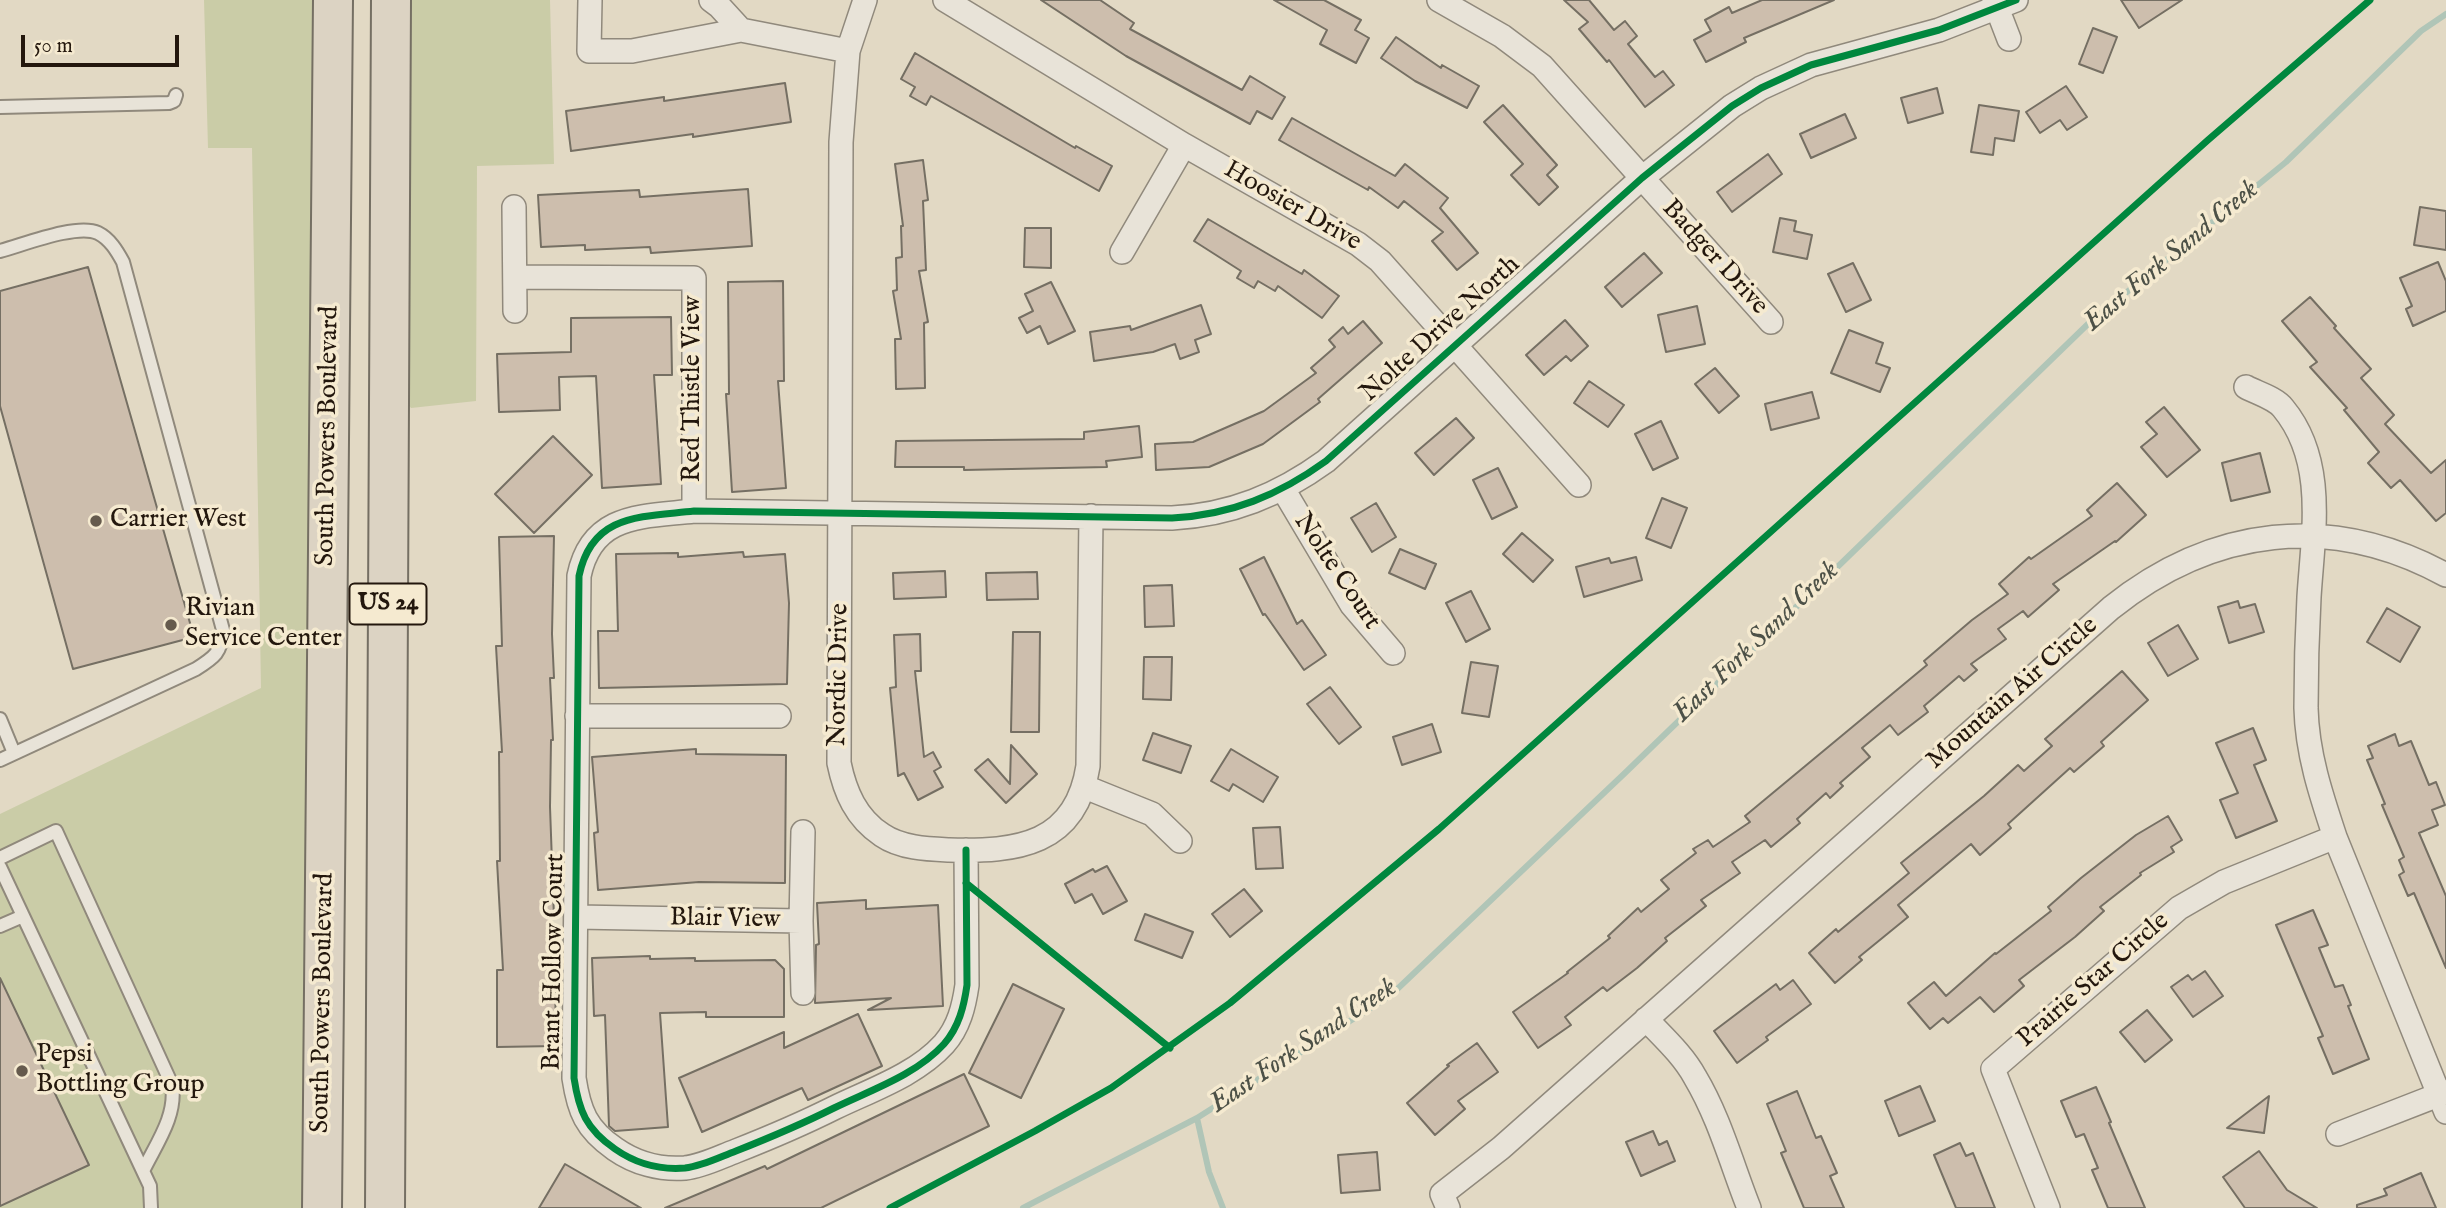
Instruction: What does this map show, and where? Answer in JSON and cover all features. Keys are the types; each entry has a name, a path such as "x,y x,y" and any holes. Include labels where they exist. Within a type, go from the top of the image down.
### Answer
{"highway":[{"name":"South Powers Boulevard","path":"322,1208 333,0"},
{"name":"US 24","path":"385,1208 391,0"}],"street":[{"path":"590,0 589,51 632,51 741,30 848,51"},
{"path":"711,0 741,30"},
{"name":"Nordic Drive","path":"865,0 848,51 841,142 842,512 839,763 844,787 865,821 883,836 903,845 926,849 1011,849 1048,834 1075,807 1085,787 1088,766 1091,516"},
{"name":"Hoosier Drive","path":"946,0 1184,145 1358,244 1380,261 1579,485"},
{"name":"Badger Drive","path":"1440,0 1502,36 1542,66 1771,322"},
{"path":"2003,3 2009,39"},
{"name":"Nolte Drive North","path":"842,512 1198,517 1253,503 1283,489 1326,461 1642,178 1732,106 1786,76 1838,56 1940,30 2003,3"},
{"path":"1122,252 1184,145"},
{"path":"514,207 515,311"},
{"name":"Red Thistle View","path":"515,277 694,278 694,511"},
{"path":"2246,387 2281,405 2298,432 2308,457 2315,505 2308,612 2308,742 2335,837 2444,1100 2338,1134"},
{"name":"Nolte Court","path":"1283,489 1352,605 1393,653"},
{"name":"Brant Hollow Court","path":"842,512 694,511 629,518 611,526 583,556 579,576 574,1078 578,1105 587,1124 602,1140 622,1154 646,1165 688,1168 800,1125 908,1072 931,1056 946,1042 958,1024 964,1005 967,985 966,850"},
{"name":"Mountain Air Circle","path":"1448,1208 1442,1194 1501,1149 2135,588 2161,572 2219,547 2251,539 2313,536 2346,539 2398,553 2446,575"},
{"path":"577,716 779,716"},
{"path":"1085,787 1152,814 1180,841"},
{"path":"801,921 803,832"},
{"name":"Prairie Star Circle","path":"2048,1208 1993,1069 2179,908 2224,882 2335,837"},
{"name":"Blair View","path":"577,917 801,921 803,993"},
{"path":"1646,1019 1695,1075 1749,1208"}],"lane":[{"path":"0,107 169,103 174,101 176,95"},
{"path":"0,251 76,230 97,232 113,245 123,262 223,630 222,647 196,669 0,760"},
{"path":"0,719 14,753"},
{"path":"0,858 56,831 62,844 172,1085 174,1098 169,1119 143,1171"},
{"path":"0,867 150,1186 151,1208"},
{"path":"0,926 23,916"}],"green space":[{"path":"204,0 313,0 332,149 322,1208 0,1208 0,814 261,688 252,148 208,148"},
{"path":"389,0 550,0 554,164 477,166 476,401 411,408 389,379"}],"building":[{"path":"1041,0 1100,0 1134,23 1130,29 1242,90 1250,76 1285,97 1272,119 1257,111 1250,124 1126,56"},
{"path":"1274,0 1324,0 1361,20 1355,30 1369,38 1356,63 1320,44 1327,30"},
{"path":"1564,0 1589,0 1614,30 1625,21 1637,36 1628,44 1655,77 1663,71 1674,85 1645,107 1609,60 1607,62 1579,29 1588,22"},
{"path":"1762,0 1834,0 1744,38 1746,42 1706,62 1694,40 1711,31 1705,20 1729,7 1732,13"},
{"path":"2121,0 2182,0 2139,28"},
{"path":"2093,28 2117,37 2103,73 2079,64"},
{"path":"1396,37 1441,68 1442,65 1479,86 1467,108 1415,81 1381,58"},
{"path":"915,53 1075,148 1076,146 1112,166 1099,191 931,96 926,105 910,96 915,87 901,79"},
{"path":"785,83 791,122 571,151 566,111 664,97 664,101"},
{"path":"2066,86 2087,117 2067,130 2060,120 2040,133 2026,112"},
{"path":"1937,88 1943,113 1908,123 1901,98"},
{"path":"1503,105 1557,165 1547,175 1558,187 1539,205 1511,175 1523,164 1484,122"},
{"path":"1979,105 2019,111 2014,141 1995,138 1993,155 1971,152"},
{"path":"1845,114 1856,138 1811,158 1800,134"},
{"path":"1292,118 1395,176 1405,164 1448,198 1440,208 1478,253 1457,270 1432,241 1443,232 1404,201 1398,208 1369,187 1368,190 1279,140"},
{"path":"1768,154 1782,174 1732,212 1717,192"},
{"path":"923,160 928,200 923,201 926,270 919,271 928,322 924,323 925,388 896,389 895,339 901,339 893,291 897,290 896,258 902,257 903,226 895,164"},
{"path":"748,189 752,246 651,253 650,247 585,250 585,245 541,247 538,195 639,190 640,197"},
{"path":"2420,207 2446,211 2446,250 2414,245"},
{"path":"1780,218 1796,221 1794,231 1812,235 1807,259 1773,252"},
{"path":"1208,219 1302,274 1304,270 1339,296 1322,318 1278,286 1275,291 1258,281 1254,288 1237,278 1241,271 1194,241"},
{"path":"1025,228 1051,228 1051,268 1024,267"},
{"path":"1644,253 1662,273 1622,307 1605,287"},
{"path":"2438,262 2446,281 2446,311 2413,326 2406,309 2412,306 2400,278"},
{"path":"1853,263 1871,300 1846,312 1828,274"},
{"name":"Carrier West","path":"88,267 194,637 73,669 0,406 0,291"},
{"path":"783,281 784,381 778,381 786,488 732,492 726,394 729,394 728,282"},
{"path":"1051,282 1075,331 1048,344 1040,326 1027,333 1019,318 1033,311 1025,294"},
{"path":"2310,297 2371,369 2361,378 2394,415 2385,424 2431,473 2446,460 2446,513 2436,521 2400,480 2391,488 2368,463 2379,452 2344,410 2347,408 2310,367 2317,362 2282,321"},
{"path":"1201,305 1211,334 1195,340 1199,352 1180,359 1175,344 1153,352 1094,361 1090,332 1130,326 1131,330"},
{"path":"1697,306 1705,344 1666,352 1658,315"},
{"path":"671,317 672,375 654,375 661,484 602,488 596,376 559,377 560,410 499,412 497,354 571,352 571,318"},
{"path":"1565,320 1588,346 1571,361 1566,356 1544,375 1526,355"},
{"path":"1363,321 1382,343 1318,399 1320,402 1263,444 1209,467 1156,470 1155,444 1193,442 1264,411 1316,373 1311,368 1335,347 1329,340 1343,327 1348,334"},
{"path":"1849,330 1883,343 1876,363 1890,368 1880,392 1831,373"},
{"path":"1715,368 1739,396 1719,413 1695,384"},
{"path":"1589,381 1624,405 1608,427 1574,403"},
{"path":"1812,392 1819,418 1771,430 1765,404"},
{"path":"2164,407 2200,450 2167,477 2141,447 2157,434 2146,422"},
{"path":"1456,418 1474,438 1434,475 1415,453"},
{"path":"1661,421 1678,458 1653,470 1635,434"},
{"path":"1139,426 1142,457 1106,461 1107,467 964,470 964,467 895,467 896,441 1084,439 1084,432"},
{"path":"553,436 592,475 534,533 495,494"},
{"path":"2260,453 2270,492 2231,501 2222,463"},
{"path":"1498,468 1517,507 1492,519 1473,480"},
{"path":"2117,483 2146,515 2116,542 2053,584 2059,590 2028,617 2023,611 1998,629 2006,639 1971,664 1977,670 1964,681 1959,676 1924,706 1928,712 1898,735 1890,725 1862,748 1870,757 1840,783 1843,786 1830,798 1826,793 1797,819 1800,823 1771,847 1765,840 1732,862 1740,873 1701,900 1706,906 1665,938 1667,941 1637,968 1607,991 1603,987 1565,1017 1571,1025 1538,1048 1513,1012 1568,973 1610,938 1608,936 1638,908 1641,912 1669,889 1661,880 1696,853 1693,849 1708,840 1713,847 1750,822 1745,816 1927,665 1924,661 1972,620 2008,594 1999,584 2029,557 2031,559 2092,516 2087,510"},
{"path":"1662,498 1687,508 1671,548 1646,538"},
{"path":"1376,503 1396,537 1372,552 1351,518"},
{"path":"1522,533 1553,560 1533,582 1503,554"},
{"path":"554,536 550,807 554,918 550,919 555,969 556,1046 497,1047 497,970 503,970 497,861 500,861 499,752 502,752 496,646 502,646 499,537"},
{"path":"1400,549 1436,564 1425,589 1389,573"},
{"path":"743,552 744,557 785,554 789,603 787,684 599,688 598,631 618,631 616,554 678,553 678,557"},
{"path":"1264,557 1297,624 1302,620 1326,655 1304,670 1265,614 1263,615 1240,569"},
{"path":"1636,557 1642,580 1584,597 1576,567 1609,558 1611,563"},
{"path":"945,571 946,597 894,599 893,573"},
{"path":"1037,572 1038,599 987,600 986,573"},
{"path":"1172,585 1174,626 1145,627 1144,586"},
{"path":"1471,591 1490,629 1466,642 1446,603"},
{"path":"2238,601 2240,608 2255,604 2264,632 2229,643 2218,607"},
{"path":"2387,608 2420,627 2400,662 2367,642"},
{"path":"2178,625 2198,659 2168,676 2148,643"},
{"path":"1013,632 1040,632 1039,732 1011,732"},
{"path":"920,634 921,671 915,671 924,757 933,752 941,767 934,771 943,787 918,800 904,773 898,776 890,688 896,687 894,635"},
{"path":"1144,657 1172,657 1171,700 1143,699"},
{"path":"1471,662 1498,666 1489,717 1462,713"},
{"path":"2122,671 2148,700 2101,742 2104,746 2074,772 2070,768 2008,824 2011,828 1980,855 1971,844 1898,905 1908,917 1859,957 1862,960 1835,983 1809,953 1909,873 1901,863 2018,765 2024,771 2052,746 2045,739"},
{"path":"1330,687 1361,727 1339,744 1307,704"},
{"path":"1432,724 1441,752 1402,765 1393,737"},
{"path":"2253,728 2266,760 2254,765 2277,821 2236,838 2220,800 2238,793 2216,743"},
{"path":"1153,733 1191,746 1181,773 1143,760"},
{"path":"2395,734 2399,746 2411,741 2429,785 2436,782 2445,805 2432,810 2438,825 2419,833 2446,896 2446,968 2414,893 2408,896 2399,875 2404,872 2399,860 2404,857 2367,760 2373,758 2368,746"},
{"path":"1011,745 1037,774 1006,803 975,770 988,759 1010,784"},
{"path":"696,749 696,754 786,755 785,883 699,882 598,890 594,833 598,832 592,757"},
{"path":"1231,749 1278,777 1263,802 1233,784 1229,791 1211,781"},
{"path":"2168,816 2182,840 2171,847 2174,852 2140,873 2141,875 2100,907 2104,911 2019,980 2024,986 1994,1012 1980,997 1948,1023 1943,1018 1930,1029 1908,1003 1934,982 1946,996 1995,953 2051,911 2048,907 2081,878 2136,835"},
{"path":"1280,827 1283,868 1256,869 1253,828"},
{"path":"1107,866 1127,901 1103,914 1092,894 1075,903 1065,884 1093,869 1095,872"},
{"path":"1244,889 1262,911 1230,937 1212,914"},
{"path":"866,900 866,909 938,905 943,1006 868,1010 891,998 815,1003 816,945 819,944 817,903"},
{"path":"2313,910 2328,945 2319,948 2335,987 2343,985 2351,1005 2348,1006 2369,1059 2333,1074 2318,1038 2323,1036 2276,925"},
{"path":"1145,914 1193,932 1182,958 1135,940"},
{"path":"650,956 650,959 695,958 695,961 775,960 784,969 784,1017 706,1017 706,1012 660,1013 668,1127 615,1131 609,1126 605,1015 594,1016 592,958"},
{"path":"2205,971 2223,996 2193,1017 2171,987 2188,975 2192,980"},
{"name":"Pepsi Bottling Group","path":"0,978 89,1165 0,1206"},
{"path":"1793,980 1811,1004 1766,1037 1768,1040 1737,1063 1714,1031 1776,984 1780,990"},
{"path":"1013,984 1064,1009 1021,1098 969,1073"},
{"path":"2147,1010 2172,1040 2145,1062 2120,1032"},
{"path":"858,1014 882,1066 808,1100 802,1088 702,1132 679,1078 784,1032 784,1048"},
{"path":"1477,1043 1498,1072 1458,1101 1465,1109 1435,1135 1407,1103 1449,1066 1447,1065"},
{"path":"964,1074 989,1126 821,1208 665,1208 765,1166 767,1169"},
{"path":"1920,1086 1935,1121 1899,1136 1885,1101"},
{"path":"2096,1087 2145,1208 2108,1208 2092,1170 2098,1168 2084,1134 2076,1137 2061,1101"},
{"path":"1797,1091 1816,1138 1821,1136 1837,1173 1830,1176 1844,1208 1804,1208 1781,1153 1786,1151 1767,1104"},
{"path":"2269,1096 2264,1133 2227,1128"},
{"path":"1653,1131 1659,1145 1667,1141 1675,1161 1641,1176 1626,1142"},
{"path":"1960,1143 1966,1156 1973,1153 1995,1208 1956,1208 1934,1155"},
{"path":"2259,1151 2287,1190 2317,1208 2245,1208 2223,1177"},
{"path":"1377,1152 1380,1190 1341,1193 1338,1155"},
{"path":"565,1164 641,1208 539,1208"},
{"path":"2421,1173 2436,1208 2357,1208 2357,1205 2387,1195 2384,1189"}],"waterway":[{"name":"East Fork Sand Creek","path":"1023,1208 1197,1118 1391,995 1626,772 2089,323 2286,162 2421,31 2446,14"},
{"path":"1197,1118 1209,1172 1223,1208"}],"cycle path":[{"path":"966,850 966,993 954,1031 933,1055 878,1088 785,1131 698,1165 666,1168 648,1164 623,1154 605,1142 582,1110 574,1078 579,576 586,555 595,540 607,529 622,522 694,511 1172,518 1214,513 1254,501 1290,484 1326,461 1642,178 1732,106 1761,88 1811,65 1939,30 2016,0"},
{"path":"890,1208 1111,1088 1230,1003 1439,829 2208,140 2370,0"},
{"path":"966,883 1170,1048"}],"place":[{"name":"Carrier West","path":"96,521"},
{"name":"Rivian Service Center","path":"171,625"},
{"name":"Pepsi Bottling Group","path":"22,1071"}]}
